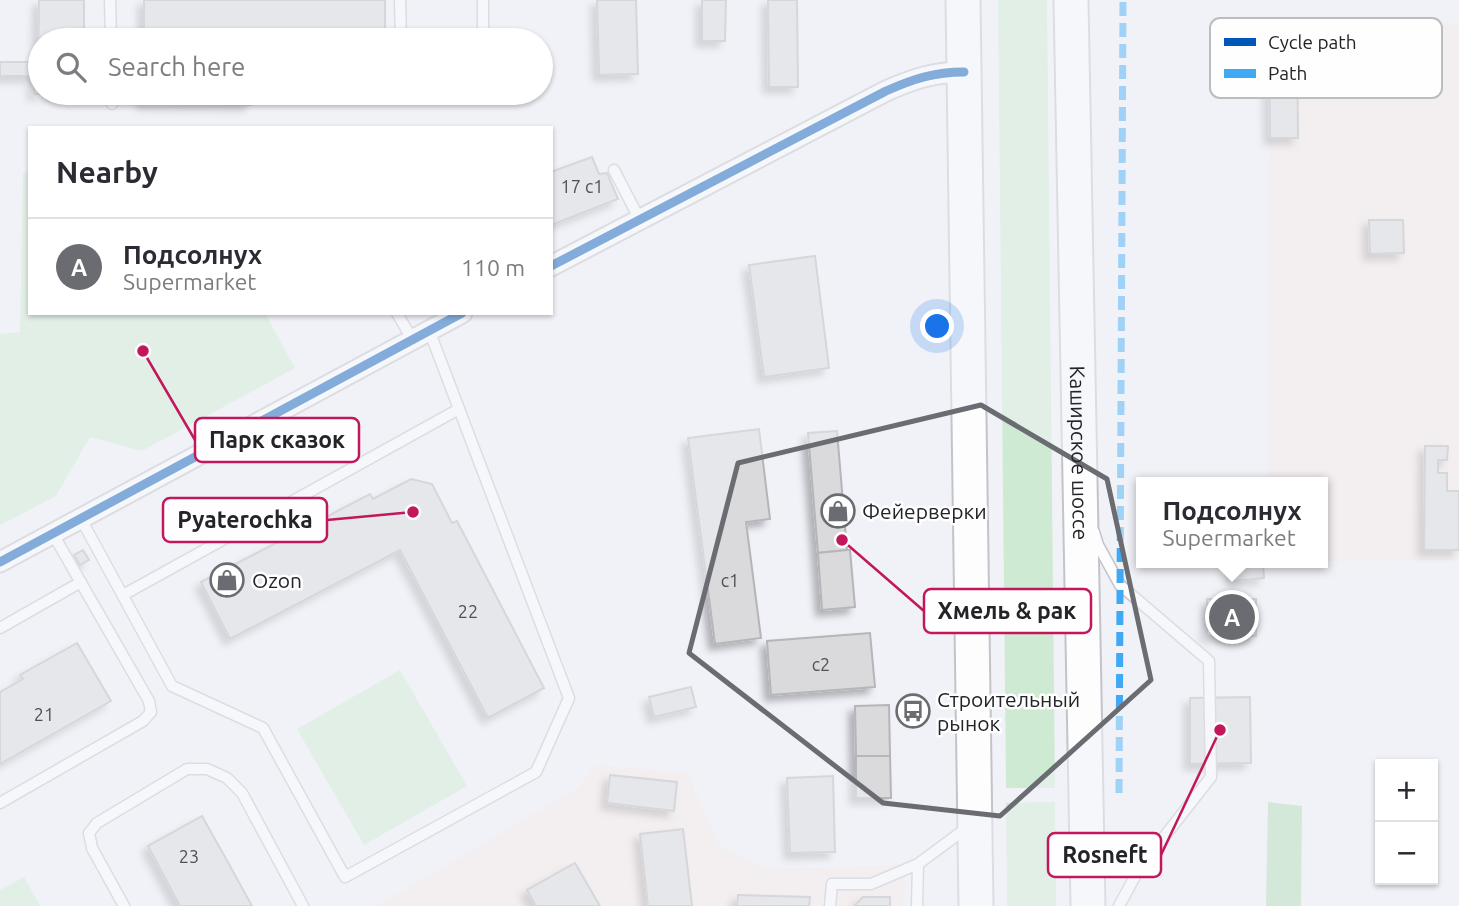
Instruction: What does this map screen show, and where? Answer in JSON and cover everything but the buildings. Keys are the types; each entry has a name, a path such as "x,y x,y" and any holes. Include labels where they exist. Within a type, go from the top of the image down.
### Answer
{"highway":[{"path":"963,0 975,906"},
{"name":"Каширское шоссе","path":"1071,0 1088,906"}],"street":[{"path":"553,266 908,81 939,72 964,72"},
{"path":"0,562 458,315"}],"lane":[{"path":"110,0 111,28"},
{"path":"400,0 401,28"},
{"path":"483,0 483,28"},
{"path":"614,170 640,220"},
{"path":"81,519 172,686 262,728 345,877 536,772 569,698 459,409 421,335 399,315"},
{"path":"123,595 459,409"},
{"path":"1081,492 1098,545 1120,585 1209,661 1211,777 1139,870 1119,906"},
{"path":"0,803 143,720 151,712 149,701 53,534"},
{"path":"0,628 81,582"},
{"path":"124,906 92,848 89,832 97,823 187,769 207,769 228,778 242,793 303,906"},
{"path":"830,906 832,884 871,884 918,864 975,822"},
{"path":"917,906 918,864"}],"highlighted area":[{"path":"981,405 1107,479 1151,680 1000,816 883,803 689,653 738,463"}],"shaded area":[{"path":"1442,24 1459,24 1459,560 1332,561 1328,560 1328,477 1268,477 1269,98 1442,98"},
{"path":"597,765 687,773 720,846 768,869 905,865 905,906 377,906 578,788"}],"green space":[{"path":"998,0 1047,0 1055,788 1006,788"},
{"path":"28,172 28,315 266,315 295,368 142,451 90,437 56,496 0,525 0,334 20,332 23,173"},
{"path":"400,670 467,786 364,845 297,729"},
{"path":"1055,802 1056,906 1007,906 1006,803"},
{"path":"1268,802 1302,806 1301,906 1266,906"},
{"path":"24,877 40,906 0,906 0,890"}],"marked path":[{"path":"1119,793 1123,0"}],"cycle path":[{"path":"553,265 886,91 924,77 964,72"},
{"path":"0,562 458,315"}],"place":[{"name":"Парк сказок","path":"143,351"},
{"name":"Фейерверки","path":"838,511"},
{"name":"Pyaterochka","path":"413,512"},
{"name":"Хмель & рак","path":"842,540"},
{"name":"Ozon","path":"227,580"},
{"name":"Подсолнух","path":"1232,617"},
{"name":"Строительный рынок","path":"913,711"},
{"name":"Rosneft","path":"1220,730"}]}
